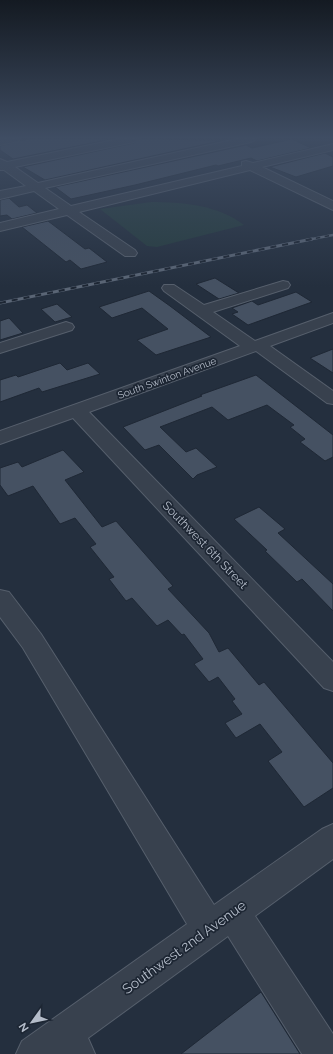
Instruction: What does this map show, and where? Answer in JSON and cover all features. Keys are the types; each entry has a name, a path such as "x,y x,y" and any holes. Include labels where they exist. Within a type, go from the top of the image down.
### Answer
{"street":[{"path":"0,195 30,188"},
{"path":"37,188 130,253"},
{"path":"0,227 160,188"},
{"path":"295,188 333,206"},
{"path":"201,311 283,285"},
{"path":"169,288 333,399"},
{"name":"South Swinton Avenue","path":"0,438 333,318"},
{"path":"0,348 66,327"},
{"name":"Southwest 6th Street","path":"76,410 333,680"},
{"path":"0,599 32,641 221,920 324,1054"},
{"name":"Southwest 2nd Avenue","path":"35,1054 71,1043 221,920 333,840"}],"green space":[{"path":"151,202 200,206 223,213 244,225 157,247 147,246 100,209"}],"building":[{"path":"57,188 120,188 71,199"},
{"path":"9,198 19,207 27,205 37,213 12,219 7,215 0,216 0,200"},
{"path":"48,221 85,249 89,248 107,262 81,269 70,260 66,262 22,227"},
{"path":"215,278 239,293 219,299 196,284"},
{"path":"149,291 211,337 156,355 137,340 168,329 142,308 112,318 99,307"},
{"path":"296,292 312,302 248,325 232,314 238,312 232,308 252,301 258,305"},
{"path":"57,304 72,317 55,322 41,309"},
{"path":"9,318 23,333 0,340 0,321"},
{"path":"333,349 333,373 310,358"},
{"path":"60,363 67,370 88,363 100,374 42,392 39,388 0,402 0,380 16,375 18,377"},
{"path":"256,375 333,435 333,457 325,461 300,442 305,439 290,427 294,425 267,405 228,420 212,407 160,427 186,452 196,448 217,467 197,475 193,479 159,445 145,450 123,427 202,396 200,395"},
{"path":"63,450 84,472 65,480 102,527 116,521 173,586 168,589 209,633 219,652 228,648 259,685 264,682 333,763 333,788 304,807 268,761 282,752 260,724 236,738 225,723 242,714 232,701 235,699 218,677 209,682 194,664 203,659 184,634 182,635 168,620 157,626 132,598 126,601 109,579 114,577 90,547 96,544 75,518 60,524 33,486 8,496 0,485 0,468 18,462 22,467"},
{"path":"259,507 285,529 278,533 333,584 333,611 302,579 297,582 265,551 267,550 234,519"},
{"path":"261,992 300,1054 181,1054"}],"railway":[{"path":"309,240 333,235"},
{"path":"0,303 309,240"}]}
